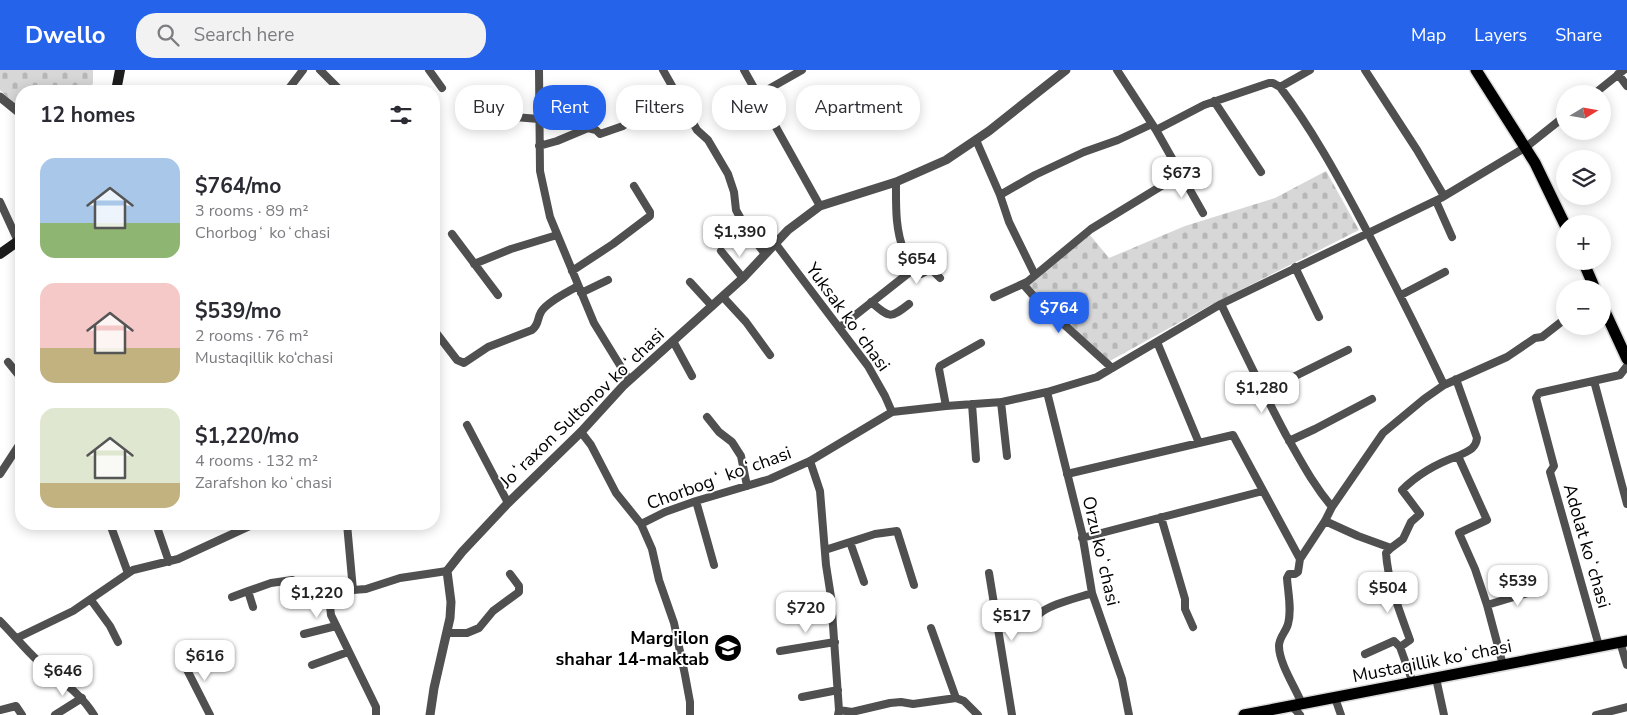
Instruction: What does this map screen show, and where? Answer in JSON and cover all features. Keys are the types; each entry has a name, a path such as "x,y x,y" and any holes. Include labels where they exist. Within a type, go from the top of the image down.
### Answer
{"main road":[{"path":"117,85 120,70"},
{"path":"1476,70 1536,162 1561,215"},
{"path":"0,254 15,244"},
{"path":"1611,324 1627,359"},
{"name":"Mustaqillik koʻchasi","path":"1244,715 1298,708 1335,698 1624,642"}],"street":[{"path":"292,85 303,70"},
{"path":"320,70 336,85"},
{"path":"429,70 440,85"},
{"path":"530,70 539,71 539,85"},
{"path":"663,70 697,130 708,140 728,174 734,192 736,210 747,230 765,254"},
{"path":"744,70 752,85"},
{"path":"776,85 802,70"},
{"name":"Joʻraxon Sultonov koʻchasi","path":"447,571 462,552 581,432 629,380 723,297 788,230 820,206 896,182 946,160 976,140 1055,73 1066,70"},
{"path":"1117,70 1154,127 1203,213"},
{"path":"1280,87 1310,70"},
{"path":"1364,70 1417,150 1444,196"},
{"path":"1605,85 1621,72 1627,86"},
{"path":"1000,195 1035,175 1084,152 1154,127 1214,102 1273,83 1280,87 1293,104 1333,167 1402,295 1444,385"},
{"path":"0,97 15,109"},
{"path":"1214,102 1261,172"},
{"path":"1368,232 1444,196 1526,147 1556,123"},
{"path":"539,146 558,141 588,128 596,130 600,134 616,128"},
{"path":"539,130 540,171 550,217 594,323 629,380"},
{"path":"778,130 820,206"},
{"path":"976,140 1000,195 1009,222 1035,275"},
{"path":"994,297 1023,284 1091,229 1181,174"},
{"path":"896,182 896,220 904,251 921,274 931,269 940,278"},
{"path":"572,271 650,216 650,212 634,186"},
{"path":"1436,200 1452,237"},
{"path":"0,202 15,230"},
{"name":"Chorbogʻ koʻchasi","path":"641,524 665,512 696,501 770,479 810,461 892,412 1001,402 1047,392 1097,377 1221,304 1368,232"},
{"path":"452,234 498,295"},
{"path":"474,264 511,249 557,235"},
{"name":"Yuksak koʻchasi","path":"775,243 868,366 886,396 892,412"},
{"path":"721,251 743,278"},
{"path":"1296,267 1319,317"},
{"path":"839,328 915,268"},
{"path":"1402,295 1445,272"},
{"path":"440,338 457,360 464,362 488,347 532,330 536,326 544,308 580,289 608,280"},
{"path":"690,282 712,306"},
{"path":"1023,284 1037,300 1112,368"},
{"path":"723,297 746,322 770,356"},
{"path":"871,302 890,315 895,315 909,304"},
{"path":"1221,304 1262,392 1315,487 1332,506"},
{"path":"1298,708 1279,647 1280,638 1288,626 1290,610 1287,578 1289,574 1298,572 1300,560 1325,521 1332,506 1384,433 1424,399 1444,385 1507,357 1535,338 1542,337 1556,326"},
{"path":"673,341 692,376"},
{"path":"1158,342 1200,443"},
{"path":"946,406 940,366 981,343"},
{"path":"1262,392 1348,350"},
{"path":"8,362 15,371"},
{"name":"Adolat koʻchasi","path":"1599,646 1550,472 1554,466 1536,398 1540,393 1620,375 1627,366"},
{"path":"1400,647 1410,640 1396,603 1386,553 1403,539 1411,522 1420,514 1402,490 1410,482 1442,462 1474,448 1477,438 1456,380"},
{"path":"1594,381 1627,504"},
{"name":"Orzu koʻchasi","path":"1047,392 1082,538 1092,593 1122,679 1130,715"},
{"path":"1290,441 1372,399"},
{"path":"1001,402 1007,456"},
{"path":"972,404 976,459"},
{"path":"707,416 718,432 732,442 741,456 747,486"},
{"path":"467,425 508,504"},
{"path":"581,432 591,445 616,493 641,524 652,549 659,580 674,623 687,682 690,715"},
{"path":"1067,474 1233,435 1300,560"},
{"path":"0,474 15,451"},
{"path":"1458,456 1487,520 1459,533 1475,569 1503,665"},
{"path":"810,461 820,491 825,550 832,597 839,713 852,712 890,703 913,704 956,698 970,705 978,715"},
{"path":"1082,538 1263,491"},
{"path":"696,501 714,565"},
{"path":"1161,518 1185,599 1185,609 1193,626"},
{"path":"1325,521 1391,548"},
{"path":"112,530 128,573"},
{"path":"158,530 168,562"},
{"path":"17,638 62,617 91,600 128,573 196,552 242,530"},
{"path":"348,530 353,590"},
{"path":"825,550 875,534 897,531 914,585"},
{"path":"850,542 864,582"},
{"path":"376,715 376,707 331,616 330,606 334,598 353,590 366,589 400,578 447,571 451,602 430,715"},
{"path":"989,573 1012,715"},
{"path":"446,633 473,632 481,626 493,611 519,592 518,586 510,574"},
{"path":"232,597 271,583 292,580 305,586 322,589 334,598"},
{"path":"1487,605 1541,588"},
{"path":"248,591 253,607"},
{"path":"998,626 1038,615 1059,604 1092,593"},
{"path":"91,600 110,626 118,642"},
{"path":"0,621 37,660 73,689 94,715"},
{"path":"304,634 336,626"},
{"path":"931,628 956,698"},
{"path":"1365,654 1394,641 1400,647 1413,683"},
{"path":"780,651 835,642"},
{"path":"1624,642 1627,665"},
{"path":"312,665 348,652"},
{"path":"181,658 210,715"},
{"path":"1436,678 1444,715"},
{"path":"802,697 838,690"},
{"path":"55,715 82,698"},
{"path":"1335,698 1341,715"},
{"path":"0,710 16,706 22,715"},
{"path":"1596,715 1627,707"}],"green space":[{"path":"0,70 93,70 92,85 15,85 15,105 0,90"},
{"path":"1326,171 1359,230 1209,306 1108,362 1026,285 1090,235 1109,258 1185,226 1275,198"}],"place":[{"name":"Marg'ilon shahar 14-maktab","path":"728,648"}]}
